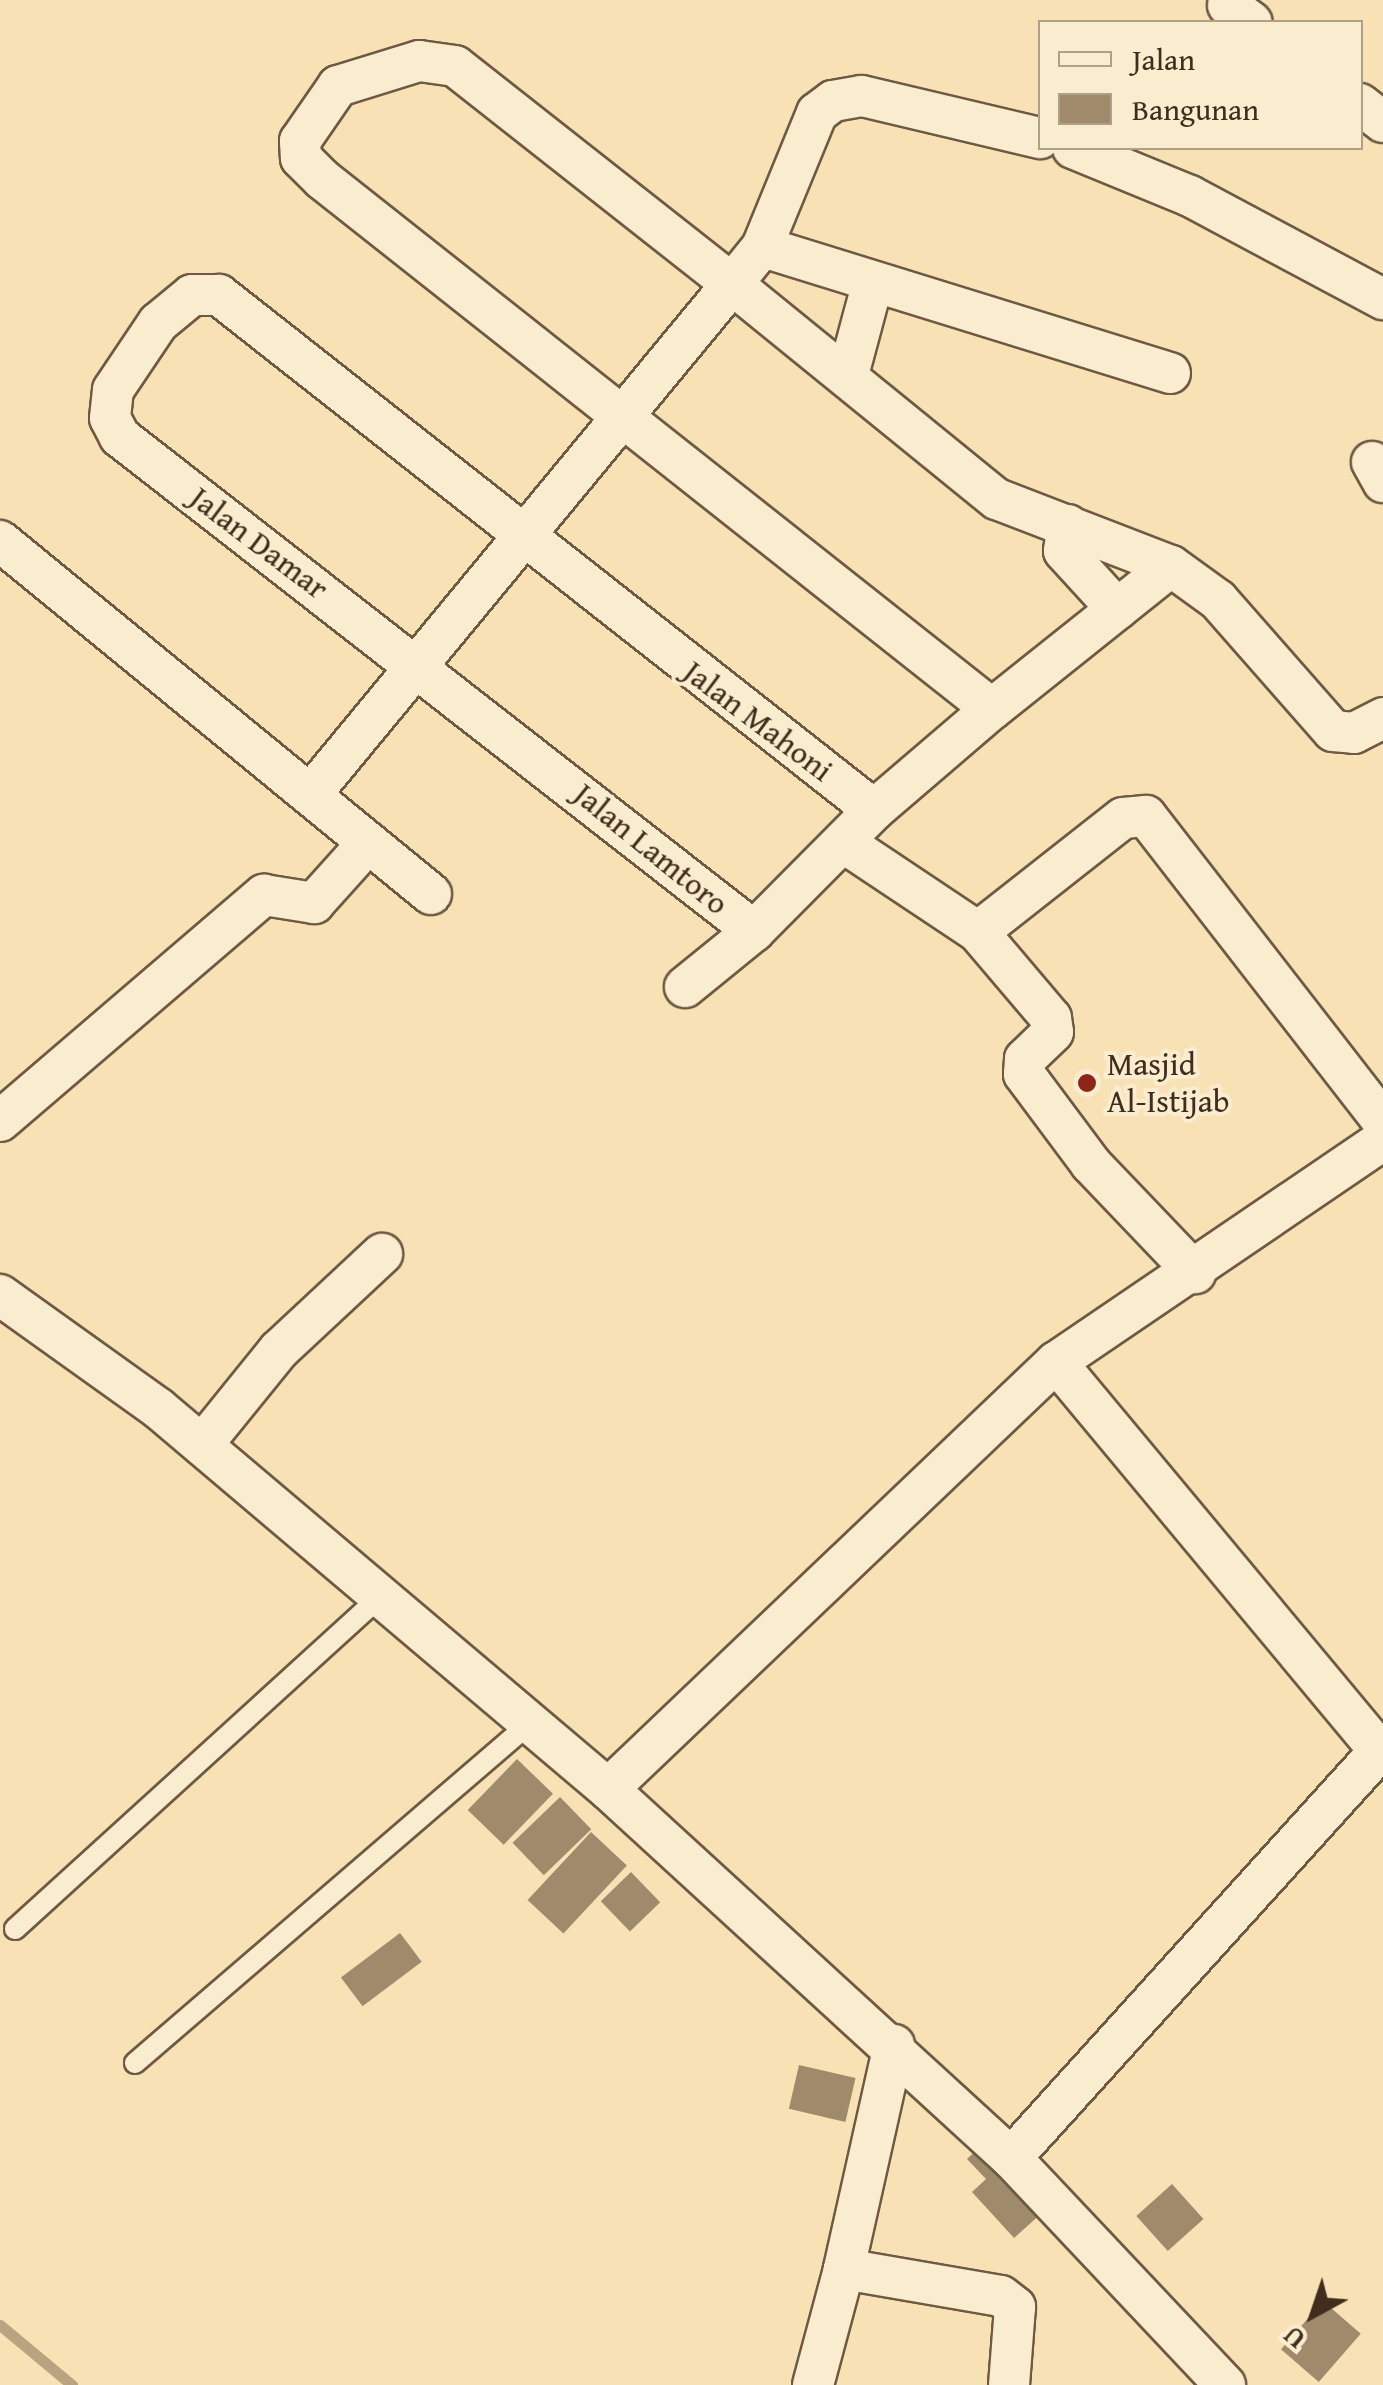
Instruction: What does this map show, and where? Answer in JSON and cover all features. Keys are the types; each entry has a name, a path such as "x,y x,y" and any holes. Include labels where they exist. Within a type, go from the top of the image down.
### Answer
{"street":[{"path":"992,709 625,411 301,158 307,119 323,97 384,68 455,66 997,498 1172,566 1218,600 1333,730 1354,733 1383,718"},
{"path":"310,795 416,660 762,247 816,113 833,101 862,96 1038,138"},
{"path":"1363,106 1383,122"},
{"path":"1078,150 1190,196 1383,299"},
{"path":"762,247 1170,373"},
{"path":"848,376 873,282"},
{"name":"Jalan Mahoni","path":"110,418 113,390 158,323 192,296 218,296 518,538 874,810"},
{"name":"Jalan Damar","path":"110,418 144,457 416,660"},
{"path":"1068,525 1064,551 1117,609"},
{"path":"0,542 430,894"},
{"path":"874,810 992,709 1172,566"},
{"name":"Jalan Lamtoro","path":"416,660 754,931 874,810"},
{"path":"978,932 1124,818 1146,816 1383,1122"},
{"path":"843,842 978,932 1054,1025 1025,1059 1024,1074 1091,1164 1195,1273"},
{"path":"0,1121 264,895 314,903 368,843"},
{"path":"685,987 754,931"},
{"path":"608,1789 1056,1362 1195,1273 1383,1140"},
{"path":"202,1445 291,1338 382,1254"},
{"path":"0,1295 202,1445 608,1789 894,2045 1011,2158 1225,2385"},
{"path":"1011,2158 1382,1751 1056,1362"},
{"path":"813,2385 844,2269 894,2045"},
{"path":"844,2269 1001,2296 1015,2307 1009,2385"}],"lane":[{"path":"16,1929 380,1598"},
{"path":"135,2063 530,1723"}],"building":[{"path":"517,1759 553,1794 504,1845 468,1810"},
{"path":"560,1797 591,1829 544,1875 513,1843"},
{"path":"591,1832 627,1865 563,1933 528,1900"},
{"path":"631,1872 660,1902 630,1931 601,1901"},
{"path":"400,1933 422,1962 363,2006 341,1978"},
{"path":"799,2065 856,2078 845,2122 789,2109"},
{"path":"984,2143 1044,2211 1014,2238 972,2192 986,2179 967,2159"},
{"path":"1172,2184 1203,2219 1168,2251 1136,2216"},
{"path":"1323,2301 1361,2334 1319,2382 1281,2349"}],"waterway":[{"path":"0,2325 72,2385"}],"place":[{"name":"Masjid Al-Istijab","path":"1087,1083"}]}
